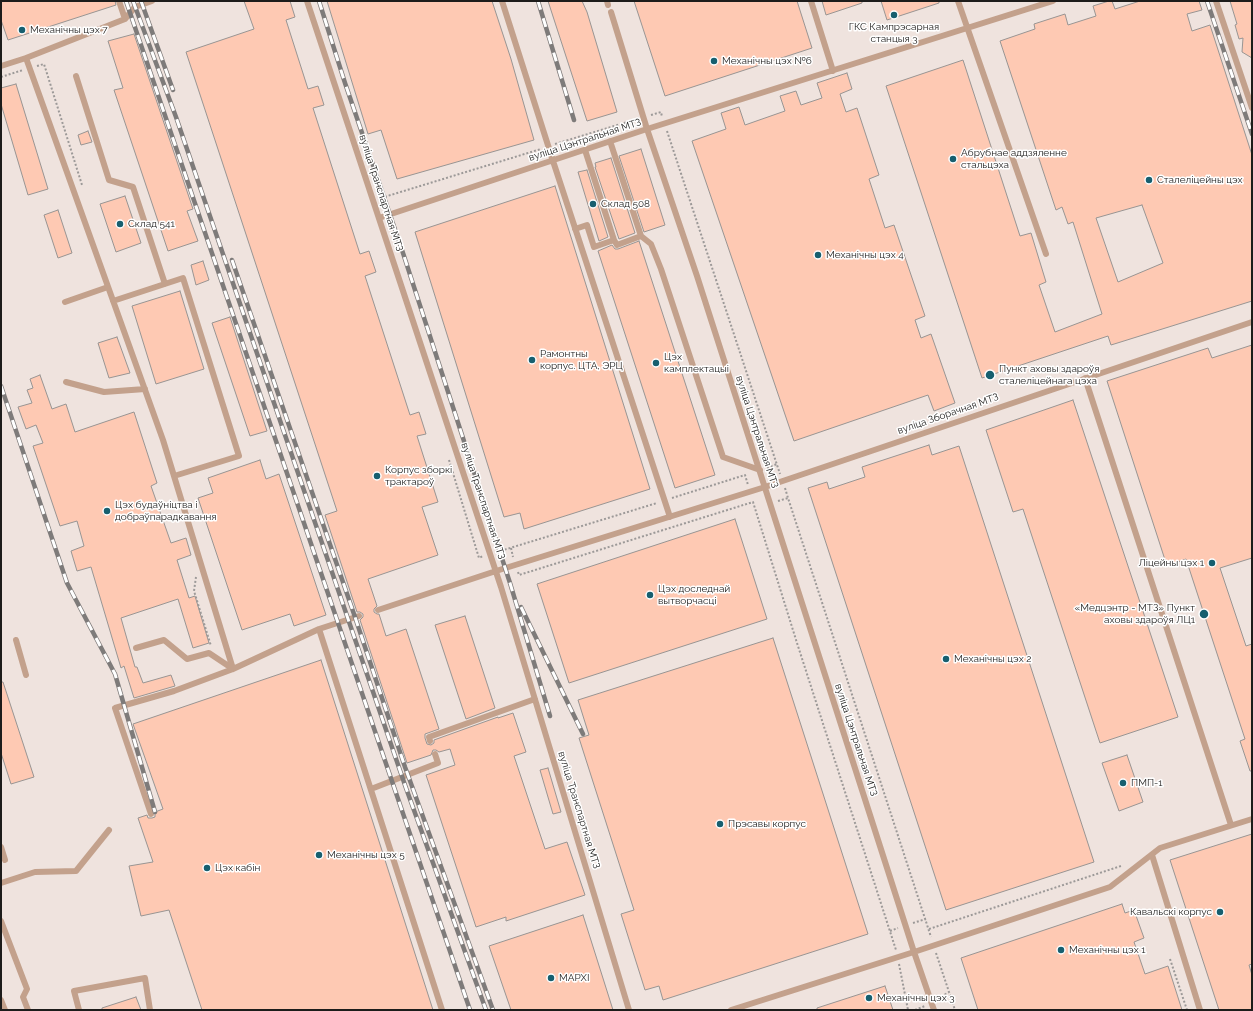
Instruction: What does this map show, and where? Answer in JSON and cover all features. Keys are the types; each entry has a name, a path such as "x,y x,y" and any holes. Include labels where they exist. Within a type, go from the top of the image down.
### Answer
{"lane":[{"path":"119,1 125,19"},
{"path":"1,66 26,58 125,19 135,7 152,1"},
{"name":"вуліца Транспартная МТЗ","path":"307,1 496,571 629,1010"},
{"path":"502,1 670,517"},
{"path":"811,1 833,71"},
{"path":"958,1 1046,254"},
{"path":"610,12 647,129 1053,1"},
{"path":"1216,1 1252,108"},
{"path":"26,58 163,440 233,669"},
{"path":"76,76 109,180 133,187 165,284"},
{"name":"вуліца Цэнтральная МТЗ","path":"379,218 647,129 697,276 914,952 934,1010"},
{"path":"610,142 641,236 651,244 661,269 724,456 760,470"},
{"path":"585,150 616,245 641,236"},
{"path":"575,229 587,226 594,247 614,240"},
{"path":"113,300 182,278 239,456 174,476"},
{"path":"65,302 108,287"},
{"name":"вуліца Зборачная МТЗ","path":"378,610 496,571 750,492 1252,322"},
{"path":"1085,378 1231,826"},
{"path":"66,382 104,392 145,389"},
{"path":"151,814 115,708 174,690 233,669 319,629 359,616"},
{"path":"319,629 442,1010"},
{"path":"16,640 26,675"},
{"path":"136,648 164,640 186,659 209,653 233,669"},
{"path":"430,741 429,737 535,699"},
{"path":"371,789 438,763 435,754"},
{"path":"731,1010 934,946 1110,887 1160,848 1252,819"},
{"path":"1,883 35,872 76,871 109,830"},
{"path":"1,847 5,860"},
{"path":"1152,855 1200,1010"},
{"path":"1,921 27,989 23,997 28,1010"},
{"path":"79,1010 74,992 145,978 150,1010"},
{"path":"1,1000 5,1010"}],"path":[{"path":"753,502 518,575 511,548 745,475 797,643 898,957 908,1010"},
{"path":"770,504 788,498 949,992"},
{"path":"929,929 1121,866"},
{"path":"1170,959 1187,1010"}],"shaded area":[{"path":"1,1 1252,1 1252,1010 1,1010"}],"building":[{"name":"Механічны цэх 7","path":"1,1 115,1 116,5 8,40 1,20"},
{"name":"Корпус зборкі трактароў","path":"244,1 290,1 295,17 286,20 308,89 318,86 324,105 313,108 360,254 369,251 376,272 365,276 410,415 419,412 426,434 417,436 438,502 422,507 438,555 368,579 377,606 374,609 374,612 379,614 386,636 406,629 439,729 425,734 427,744 431,745 434,743 434,740 513,713 526,752 514,756 545,849 567,842 585,895 506,921 506,917 476,927 426,775 455,765 450,749 439,752 433,750 431,755 407,763 360,620 363,617 363,614 357,612 325,515 337,511 186,52 254,29"},
{"path":"327,1 492,1 511,59 534,140 397,179 381,130 368,134"},
{"path":"548,1 582,1 587,12 617,112 587,121"},
{"name":"Механічны цэх №6","path":"634,1 797,1 812,48 665,96"},
{"path":"822,1 862,1 862,3 826,15"},
{"name":"ГКС Кампрэсарная станцыя 3","path":"881,1 939,1 939,3 887,20"},
{"name":"Сталеліцейны цэх","path":"1109,1 1112,1 1115,9 1140,1 1199,1 1202,10 1187,14 1192,31 1210,25 1252,155 1252,301 1111,345 1108,336 982,378 886,86 963,60 1020,236 1031,233 1046,282 1039,285 1055,332 1102,314 1073,222 1068,224 1062,207 1056,210 1000,41 1035,29 1034,24 1065,14 1068,25 1096,16 1093,6","holes":["1142,205 1163,263 1118,282 1096,218"]},
{"path":"1230,1 1252,1 1252,58 1242,52 1243,38 1239,39 1235,25 1237,24"},
{"path":"134,34 193,209 187,211 198,241 168,251 114,90 123,88 108,41"},
{"name":"Механічны цэх 4","path":"847,73 852,89 840,94 846,112 857,108 879,175 869,179 885,228 894,225 925,316 915,320 921,338 931,334 955,403 934,411 928,395 794,441 692,141 726,129 721,113 739,107 745,125 785,111 780,96 796,91 801,105 822,98 817,83"},
{"path":"16,84 48,189 28,195 1,104 1,88"},
{"path":"88,131 92,142 81,145 78,135"},
{"path":"641,149 665,225 644,232 619,156"},
{"path":"611,158 635,233 619,239 595,167 595,163"},
{"name":"Склад 508","path":"587,170 608,237 599,241 578,172"},
{"name":"Рамонтны корпус. ЦТА, ЭРЦ","path":"555,186 650,489 524,529 520,513 504,517 415,232"},
{"name":"Склад 541","path":"125,196 141,243 116,252 100,204"},
{"path":"58,210 72,253 58,258 44,215"},
{"name":"Цэх камплектацыі","path":"639,241 715,475 675,488 598,251 612,245 615,249 618,249"},
{"path":"203,261 209,280 196,285 191,265"},
{"path":"180,291 204,369 156,384 132,306"},
{"path":"230,317 267,431 250,436 212,323"},
{"path":"117,337 130,373 109,378 98,343"},
{"name":"Ліцейны цэх 1","path":"1252,345 1252,558 1220,568 1246,646 1252,644 1252,771 1250,771 1240,741 1245,739 1186,559 1167,566 1107,381 1208,348 1212,358"},
{"name":"Цэх будаўніцтва і добраўпарадкавання","path":"40,375 52,409 66,404 75,432 134,412 157,483 151,486 171,543 186,538 191,555 177,560 189,598 195,596 209,643 193,648 178,599 121,618 135,667 137,667 143,683 171,675 175,686 134,698 124,666 121,668 91,567 77,571 71,551 84,546 77,521 60,526 33,446 43,443 36,425 26,429 18,407 32,403 27,390 33,388 30,379"},
{"path":"1073,400 1178,717 1100,743 1023,509 1013,512 986,430"},
{"name":"Механічны цэх 2","path":"929,445 932,455 959,446 1094,862 946,910 808,488 827,482 829,489 865,477 862,467"},
{"path":"260,460 266,479 279,474 326,615 294,626 290,614 242,630 198,498 213,493 208,478"},
{"name":"Цэх доследнай вытворчасці","path":"735,519 767,619 569,683 537,584"},
{"path":"465,616 495,708 466,719 435,625"},
{"name":"Прэсавы корпус","path":"773,638 868,934 663,1000 659,986 645,990 621,914 634,910 579,738 589,735 578,700"},
{"path":"321,660 433,1010 202,1010 169,910 141,916 129,866 153,862 138,818 147,815 148,818 155,817 155,812 163,809 133,724"},
{"path":"1,682 3,682 34,777 11,784 1,753"},
{"name":"ПМП-1","path":"1127,755 1143,802 1119,811 1102,763"},
{"path":"548,768 561,812 553,814 540,770"},
{"name":"Кавальскі корпус","path":"1252,834 1252,964 1249,965 1252,975 1252,1010 1219,1010 1170,860"},
{"name":"Механічны цэх 1","path":"1122,904 1125,913 1134,910 1144,938 1134,942 1145,974 1168,966 1182,1010 978,1010 961,958"},
{"name":"МАРХІ","path":"583,915 613,1010 511,1010 489,946"},
{"name":"Механічны цэх 3","path":"885,986 893,1010 817,1010 817,1008"},
{"path":"136,997 141,1010 102,1010 102,1008"}],"railway":[{"path":"126,1 470,1010"},
{"path":"133,1 176,117 406,788 486,1010"},
{"path":"141,1 173,90"},
{"path":"319,1 345,83 403,253 510,583 550,716"},
{"path":"538,1 574,120"},
{"path":"1207,1 1252,134"},
{"path":"232,260 405,767 493,1010"},
{"path":"1,386 67,583 115,674 155,812"},
{"path":"521,607 583,734"}],"place":[{"name":"ГКС Кампрэсарная станцыя 3","path":"894,15"},
{"name":"Механічны цэх 7","path":"22,30"},
{"name":"Механічны цэх №6","path":"714,61"},
{"name":"Абрубнае аддзяленне стальцэха","path":"953,159"},
{"name":"Сталеліцейны цэх","path":"1149,180"},
{"name":"Склад 508","path":"593,204"},
{"name":"Склад 541","path":"120,224"},
{"name":"Механічны цэх 4","path":"818,255"},
{"name":"Рамонтны корпус. ЦТА, ЭРЦ","path":"532,360"},
{"name":"Цэх камплектацыі","path":"656,363"},
{"name":"Пункт аховы здароўя сталеліцейнага цэха","path":"990,375"},
{"name":"Корпус зборкі трактароў","path":"377,476"},
{"name":"Цэх будаўніцтва і добраўпарадкавання","path":"107,511"},
{"name":"Ліцейны цэх 1","path":"1212,563"},
{"name":"Цэх доследнай вытворчасці","path":"650,595"},
{"name":"«Медцэнтр - МТЗ» Пункт аховы здароўя ЛЦ1","path":"1204,614"},
{"name":"Механічны цэх 2","path":"946,659"},
{"name":"ПМП-1","path":"1123,783"},
{"name":"Прэсавы корпус","path":"720,824"},
{"name":"Механічны цэх 5","path":"319,855"},
{"name":"Цэх кабін","path":"207,868"},
{"name":"Кавальскі корпус","path":"1220,912"},
{"name":"Механічны цэх 1","path":"1061,950"},
{"name":"МАРХІ","path":"551,978"},
{"name":"Механічны цэх 3","path":"869,998"}]}
